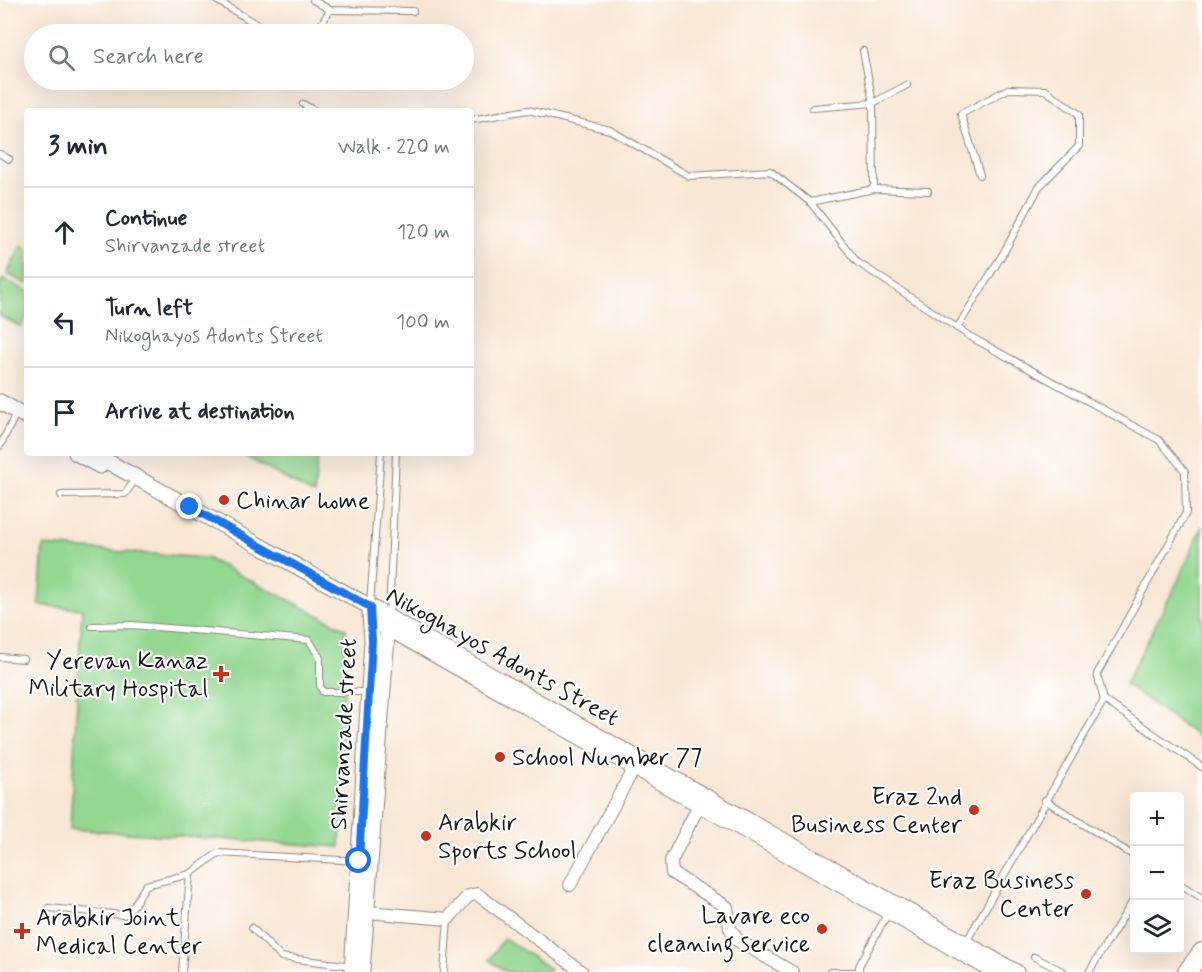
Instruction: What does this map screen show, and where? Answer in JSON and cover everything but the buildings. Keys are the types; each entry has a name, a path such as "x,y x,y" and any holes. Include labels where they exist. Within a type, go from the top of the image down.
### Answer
{"main road":[{"path":"1187,972 1202,952"}],"street":[{"path":"0,402 14,415"},
{"name":"Nikoghayos Adonts Street","path":"98,457 132,484 388,623 963,947 995,972"},
{"name":"Nikoghayos Adonts Street","path":"98,457 370,613"},
{"name":"Shirvanzade street","path":"357,969 367,912 365,861 370,613"},
{"name":"Nikoghayos Adonts Street","path":"388,623 634,768 888,912 1016,972"},
{"name":"Shirvanzade street","path":"357,969 388,623"},
{"path":"570,885 634,768"},
{"path":"699,805 671,861 672,873 727,907 730,928 737,940 792,972"},
{"path":"367,912 448,919 468,896 477,894 582,972"}],"lane":[{"path":"216,0 256,24"},
{"path":"314,0 330,10 414,11"},
{"path":"321,24 330,10"},
{"path":"863,51 873,103 874,189"},
{"path":"813,108 873,103 907,85"},
{"path":"957,328 1004,252 1039,187 1078,146 1079,114 1045,90 1008,89 961,114 980,175"},
{"path":"303,104 310,108"},
{"path":"474,119 528,110 610,130 689,176 770,171 810,202 857,262 957,328 1159,440 1185,471 1186,513 1097,674 1104,700 1202,767"},
{"path":"0,155 9,159"},
{"path":"810,202 874,189 928,191"},
{"path":"0,446 2,436 14,415"},
{"path":"370,613 381,456"},
{"path":"388,623 396,456"},
{"path":"61,495 125,494 132,484"},
{"path":"92,626 132,625 309,640 320,658 320,686 323,692 369,692"},
{"path":"0,657 23,658"},
{"path":"963,947 1104,700"},
{"path":"1045,801 1130,854"},
{"path":"50,908 124,915 134,905 146,885 190,874 218,853 365,861"},
{"path":"182,972 190,874"},
{"path":"1184,887 1202,898"},
{"path":"1089,972 1133,900"},
{"path":"830,972 859,972 859,966 888,912"},
{"path":"444,972 448,919"},
{"path":"252,928 281,957 357,969"},
{"path":"1034,957 1064,972"}],"green space":[{"path":"22,245 24,246 24,282 7,274"},
{"path":"3,279 24,290 24,322 21,327 0,316 0,285"},
{"path":"245,456 318,456 314,495"},
{"path":"1202,526 1202,739 1125,684 1179,579"},
{"path":"43,546 206,558 346,629 340,847 70,829 82,609 39,605"},
{"path":"504,938 550,969 548,972 507,972 489,960"}],"place":[{"name":"Chinar home","path":"224,500"},
{"name":"Yerevan Kanaz Military Hospital","path":"221,674"},
{"name":"School Number 77","path":"500,757"},
{"name":"Eraz 2nd Business Center","path":"974,810"},
{"name":"Arabkir Sports School","path":"426,836"},
{"name":"Eraz Business Center","path":"1086,894"},
{"name":"Lavare eco cleaning service","path":"822,929"},
{"name":"Arabkir Joint Medical Center","path":"22,931"}],"route":[{"path":"190,507 370,607 372,641 359,861"}]}
